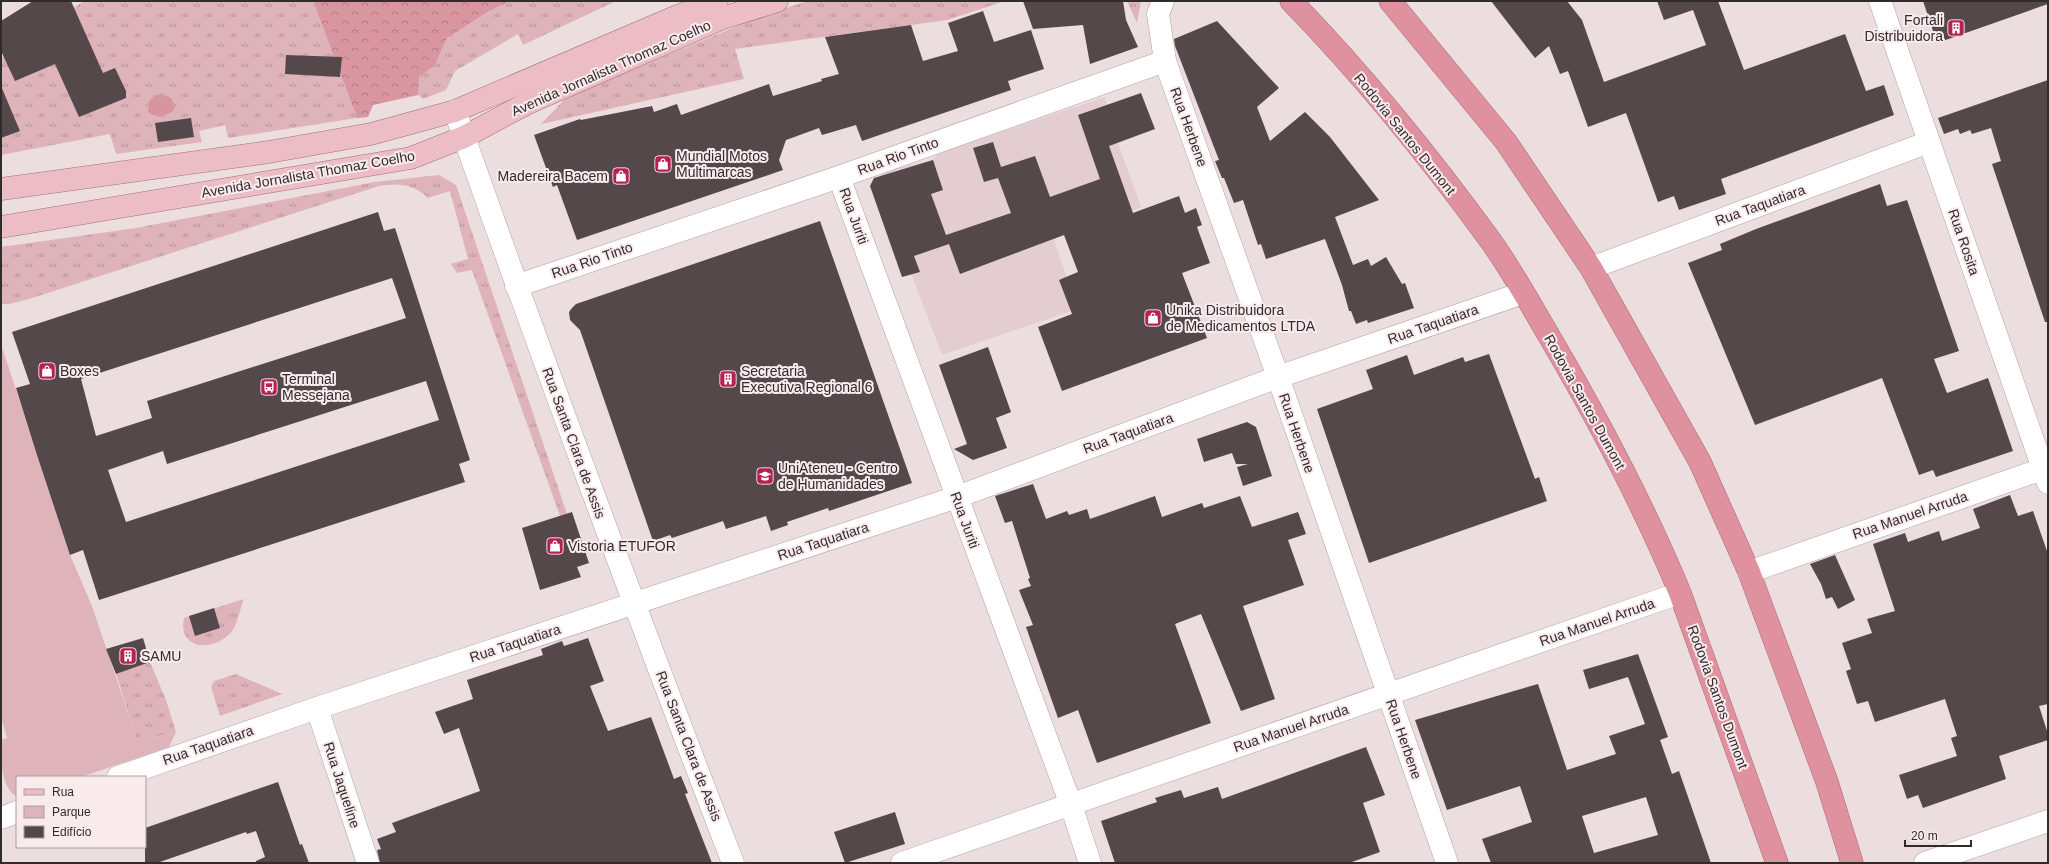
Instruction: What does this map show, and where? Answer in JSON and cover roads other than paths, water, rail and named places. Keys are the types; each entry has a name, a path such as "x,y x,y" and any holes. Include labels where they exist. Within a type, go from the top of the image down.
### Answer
{"highway":[{"name":"Rodovia Santos Dumont","path":"1291,1 1321,32 1410,138 1491,241 1605,433 1662,550 1680,593 1777,863"},
{"path":"1390,1 1506,142 1591,268 1700,462 1749,572 1826,782 1852,863"}],"main road":[{"name":"Avenida Jornalista Thomaz Coelho","path":"1,189 269,152 352,138 455,111 675,17 717,1"},
{"name":"Avenida Jornalista Thomaz Coelho","path":"1,227 411,158 464,137 526,104 715,21 777,1"}],"street":[{"name":"Rua Herbene","path":"1163,1 1158,14 1165,61 1278,377 1389,694 1446,863"},
{"name":"Rua Rosita","path":"1880,1 2046,473"},
{"name":"Rua Rio Tinto","path":"516,286 839,177 1165,61"},
{"name":"Rua Santa Clara de Assis","path":"455,111 516,286 634,604 734,863"},
{"name":"Rua Taquatiara","path":"1591,268 1929,142"},
{"name":"Rua Juriti","path":"839,177 1071,805 1090,863"},
{"name":"Rua Taquatiara","path":"121,776 316,708 956,497 1278,377 1523,293"},
{"name":"Rua Manuel Arruda","path":"1749,572 2046,473"},
{"name":"Rua Manuel Arruda","path":"902,863 1680,593"},
{"name":"Rua Jaqueline","path":"316,708 368,863"},
{"path":"1925,863 2048,821"}],"place":[{"name":"Fortali Distribuidora","path":"1956,28"},
{"name":"Mundial Motos Multimarcas","path":"663,164"},
{"name":"Madereira Bacem","path":"621,176"},
{"name":"Unika Distribuidora de Medicamentos LTDA","path":"1153,318"},
{"name":"Boxes","path":"47,371"},
{"name":"Secretaria Executiva Regional 6","path":"728,379"},
{"name":"Terminal Messejana","path":"269,387"},
{"name":"UniAteneu - Centro de Humanidades","path":"765,476"},
{"name":"Vistoria ETUFOR","path":"555,546"},
{"name":"SAMU","path":"128,656"}]}
